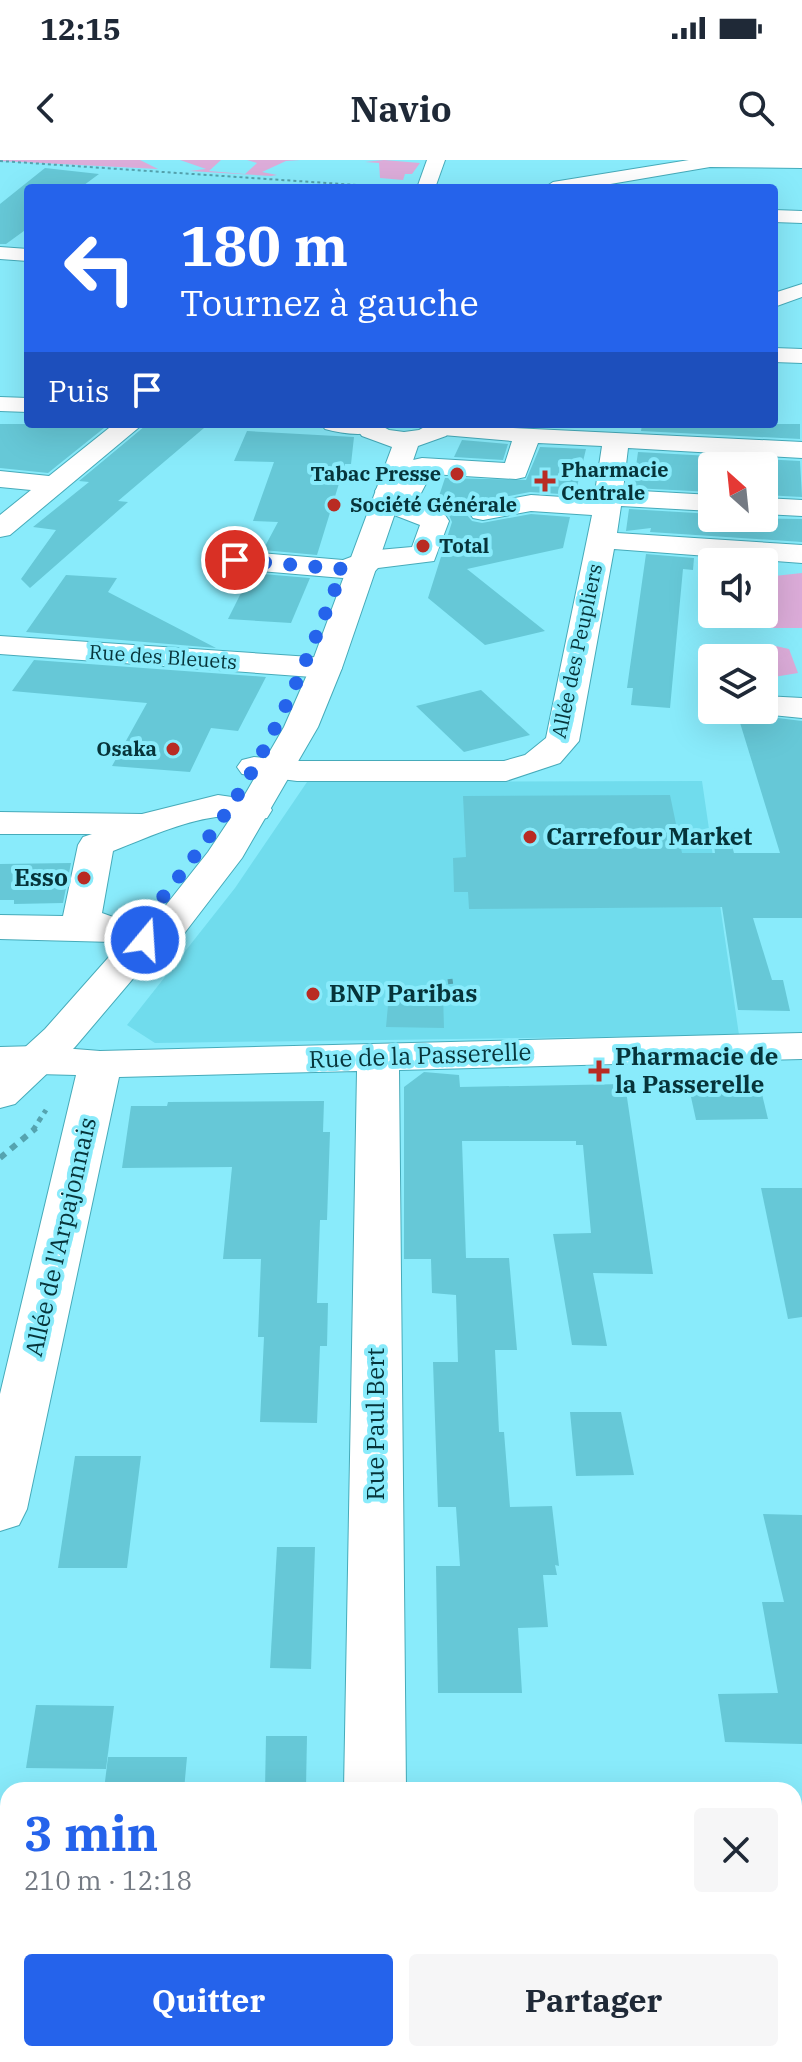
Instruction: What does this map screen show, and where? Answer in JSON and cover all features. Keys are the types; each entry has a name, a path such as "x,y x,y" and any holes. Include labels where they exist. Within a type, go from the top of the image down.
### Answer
{"street":[{"path":"419,160 439,173"},
{"path":"577,184 710,162 802,163"},
{"path":"778,216 802,217"},
{"path":"0,253 24,255"},
{"path":"778,279 802,280"},
{"path":"778,299 802,290"},
{"path":"778,355 802,356"},
{"path":"0,404 24,405"},
{"path":"0,529 125,428"},
{"path":"369,429 408,439 433,434 440,428"},
{"path":"462,428 527,435 802,450"},
{"path":"369,429 378,451 382,491"},
{"path":"382,491 410,489 422,466 516,471 527,435"},
{"path":"0,1094 53,1062 145,940 169,927 223,858 240,809 266,768 314,667 358,564 382,491 408,439"},
{"name":"Allée des Peupliers","path":"266,768 506,771 548,756 562,741 606,515 616,440"},
{"path":"0,479 55,485"},
{"path":"235,560 358,564 424,555 435,521 382,491"},
{"path":"483,512 531,503 802,554"},
{"path":"606,515 698,505"},
{"path":"778,507 802,508"},
{"name":"Rue des Bleuets","path":"0,645 314,667"},
{"path":"778,707 802,708"},
{"path":"145,940 82,919 96,845 151,823 218,806 240,809"},
{"path":"0,823 151,823"},
{"path":"0,927 104,928"},
{"path":"0,941 20,941 49,928"},
{"name":"Rue de la Passerelle","path":"53,1062 378,1058 802,1046"},
{"name":"Rue Paul Bert","path":"375,1782 378,1058"},
{"name":"Allée de l'Arpajonnais","path":"0,1509 53,1062"}],"path":[{"path":"0,161 342,184"},
{"path":"450,979 452,994"},
{"path":"0,1158 36,1128 53,1062"}],"shaded area":[{"path":"0,160 140,160 158,169 0,161"},
{"path":"180,160 221,160 209,171 245,174 257,163 247,160 300,160 286,161 262,172 277,175 271,176 189,171 206,169"},
{"path":"365,162 420,163 412,174 405,174 403,180 380,178 379,163"},
{"path":"802,573 802,628 778,628 778,576"},
{"path":"778,646 789,649 798,673 778,676"},
{"path":"702,781 739,1035 155,1043 127,1025 235,888 307,782"}],"building":[{"path":"45,168 99,174 85,184 25,184"},
{"path":"24,185 24,231 6,244 0,244 0,204"},
{"path":"0,424 24,424 24,428 104,428 48,473 0,468"},
{"path":"778,424 800,424 800,439 641,431 641,428 778,428"},
{"path":"143,428 204,428 118,501 128,502 30,588 21,579 56,530 33,527 89,482 79,481"},
{"path":"247,431 354,437 351,464 345,464 317,555 263,550 278,522 253,521 274,462 234,461"},
{"path":"462,440 508,444 503,460 454,457"},
{"path":"540,447 586,449 575,495 530,492 472,503 466,514 472,521 482,523 531,514 570,517 563,548 467,569 545,631 485,645 428,598 452,522 448,513 435,508 445,478 526,480"},
{"path":"638,452 698,455 698,491 633,488"},
{"path":"778,460 800,461 802,497 778,496"},
{"path":"629,509 698,513 698,532 778,532 778,519 802,519 802,542 650,532 651,528 626,531"},
{"path":"646,554 694,558 693,570 683,569 670,708 631,705 633,688 627,688"},
{"path":"251,573 310,578 291,623 228,619"},
{"path":"66,575 117,578 108,592 216,648 26,632"},
{"path":"34,660 266,677 238,731 211,728 190,772 112,766 147,703 12,691"},
{"path":"481,690 530,735 464,752 416,706"},
{"path":"778,718 802,721 802,918 753,918 772,980 783,980 790,1011 738,1010 722,907 469,909 468,892 454,892 453,858 466,857 463,796 670,795 682,853 715,853 714,845 731,842 734,853 780,853 740,724 778,724"},
{"path":"71,863 63,903 14,904 14,900 0,900 0,864"},
{"path":"389,994 443,994 444,1028 386,1027"},
{"path":"424,1072 459,1075 460,1087 625,1084 653,1274 593,1273 607,1346 572,1345 553,1234 591,1233 583,1145 576,1145 576,1141 462,1141 466,1258 509,1258 517,1350 495,1350 499,1432 504,1432 510,1507 552,1506 559,1566 555,1565 557,1575 543,1575 548,1627 518,1628 522,1693 438,1693 436,1566 460,1566 456,1507 438,1507 433,1362 458,1362 456,1295 432,1293 431,1259 404,1259 404,1087"},
{"path":"760,1086 768,1119 696,1120 689,1088"},
{"path":"324,1101 323,1132 330,1132 327,1220 320,1220 317,1303 328,1303 327,1346 320,1346 317,1423 260,1422 264,1337 258,1337 261,1259 223,1259 232,1167 122,1168 131,1106 167,1106 168,1102"},
{"path":"761,1188 802,1188 802,1317 788,1319"},
{"path":"570,1412 621,1412 634,1475 576,1476"},
{"path":"75,1456 141,1456 127,1568 58,1568"},
{"path":"763,1514 802,1515 802,1744 725,1742 718,1694 778,1693 762,1602 784,1602"},
{"path":"277,1547 315,1547 311,1669 270,1668"},
{"path":"36,1705 114,1706 106,1769 26,1768"},
{"path":"266,1736 307,1736 306,1782 265,1782"},
{"path":"108,1757 187,1757 185,1782 105,1782"}],"place":[{"name":"Tabac Presse","path":"457,474"},
{"name":"Pharmacie Centrale","path":"545,481"},
{"name":"Société Générale","path":"334,505"},
{"name":"Total","path":"423,546"},
{"name":"Osaka","path":"173,749"},
{"name":"Carrefour Market","path":"530,837"},
{"name":"Esso","path":"84,878"},
{"name":"BNP Paribas","path":"313,994"},
{"name":"Pharmacie de la Passerelle","path":"599,1071"}],"route":[{"path":"145,940 144,921 190,863 260,758 343,569 235,560"}]}
